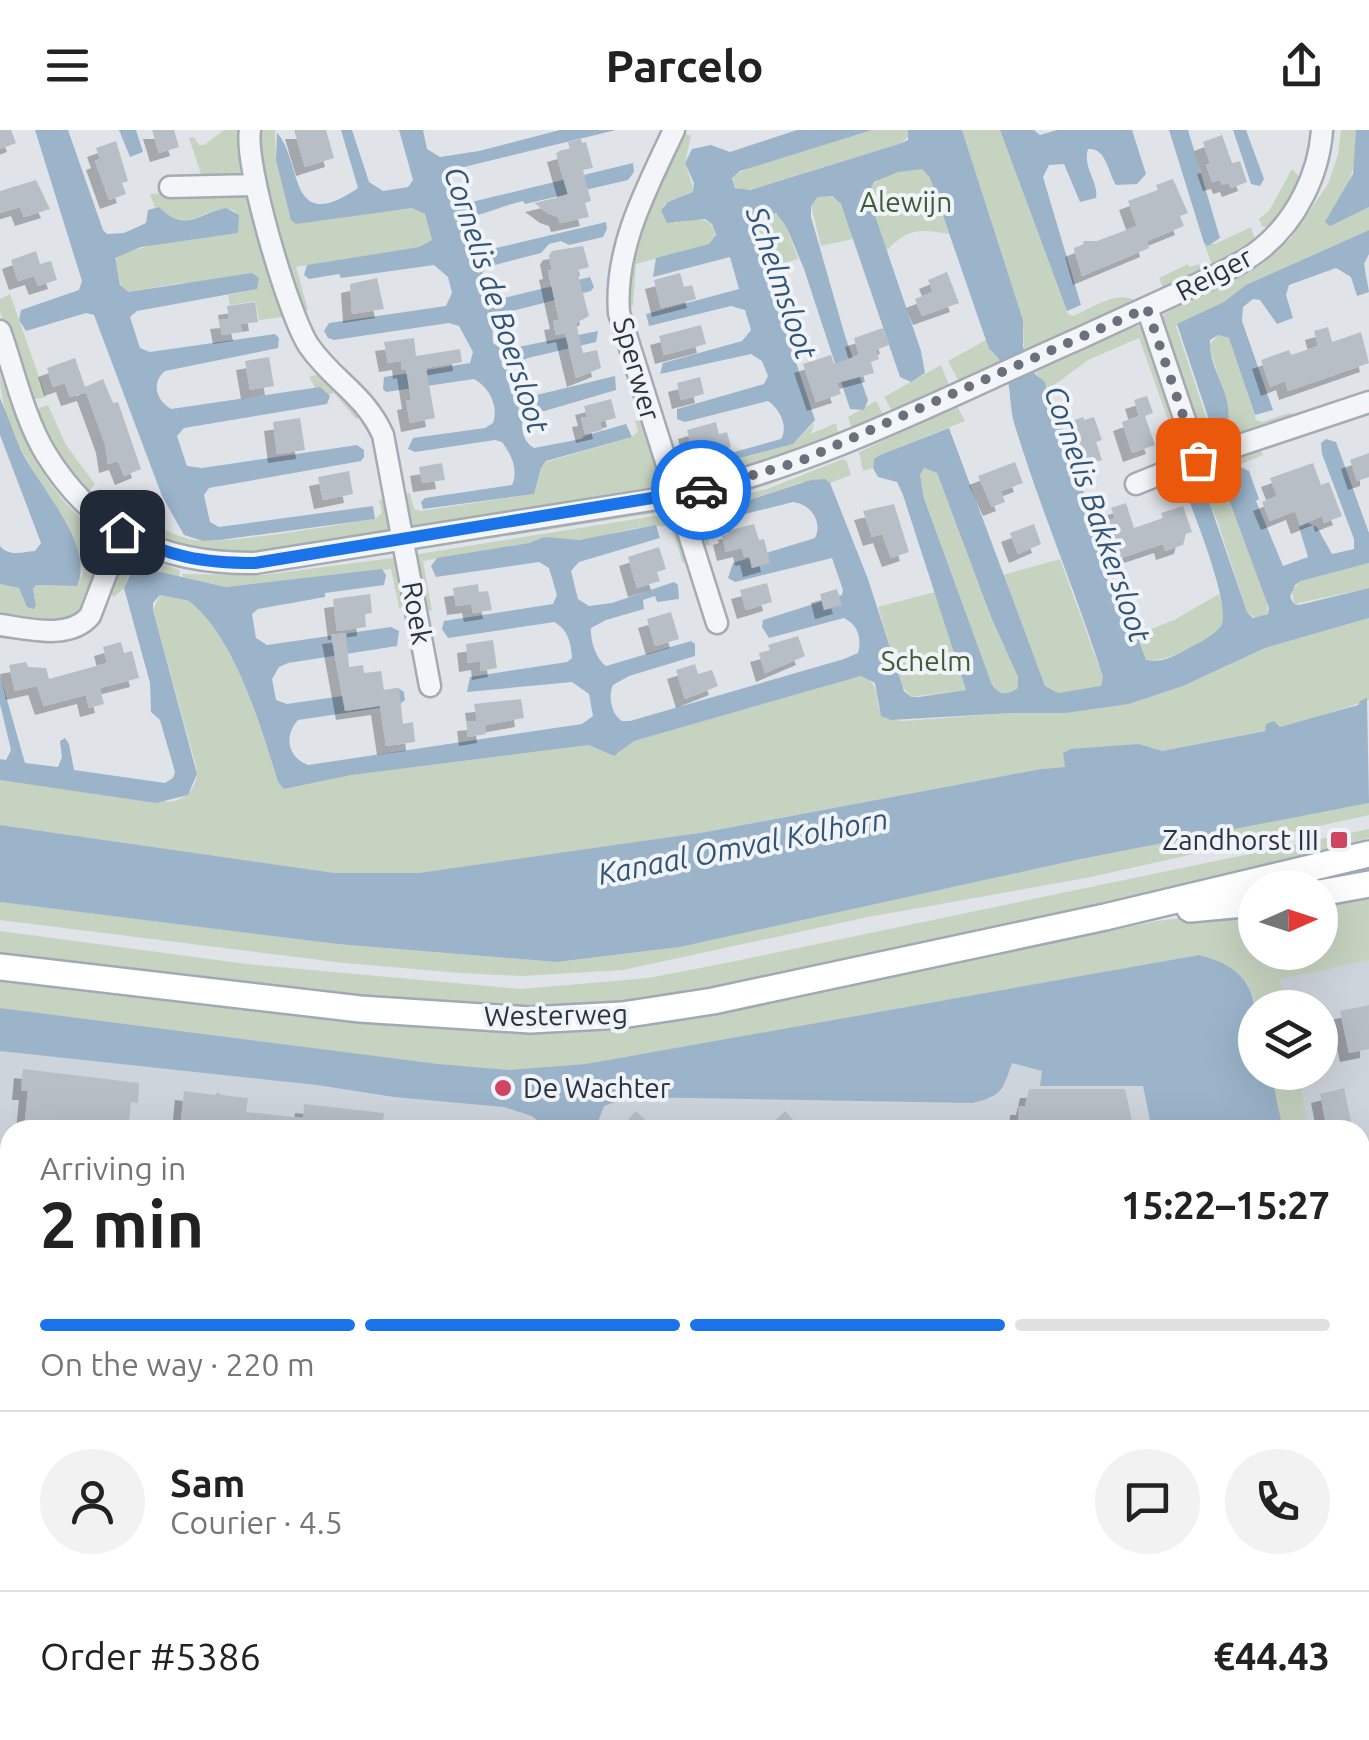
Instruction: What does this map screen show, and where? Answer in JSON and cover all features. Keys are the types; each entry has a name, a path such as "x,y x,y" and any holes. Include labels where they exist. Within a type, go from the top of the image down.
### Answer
{"main road":[{"name":"Westerweg","path":"1294,870 1369,854"},
{"name":"Westerweg","path":"0,967 360,1009 478,1018 572,1019 700,1004 1105,917 1238,884"},
{"path":"1338,889 1369,884"},
{"name":"Westerweg","path":"1105,917 1238,905"}],"street":[{"name":"Roek","path":"250,130 248,153 255,185 295,319 308,344 361,399 383,435 430,686"},
{"name":"Sperwer","path":"674,130 627,238 618,290 619,312 717,623"},
{"name":"Reiger","path":"0,331 5,363 44,452 84,503 122,532 169,555 221,563 255,563 676,496 798,462 1231,268 1264,247 1294,214 1314,172 1322,130"},
{"path":"170,187 255,185"},
{"path":"1147,308 1198,460"},
{"path":"1136,484 1369,402"},
{"path":"0,625 66,630 80,627 90,616 122,532"},
{"name":"Westerweg","path":"1294,870 1312,859 1369,844"}],"shaded area":[{"path":"1369,901 1369,1120 0,1120 0,990 484,1051 808,998 1238,954 1238,970 1338,970 1338,933"}],"green space":[{"path":"224,130 245,130 244,168 237,177 203,180 189,138 194,137 199,145 204,145"},
{"path":"255,130 275,130 276,160 294,223 412,208 425,214 432,240 419,247 296,267 308,310 302,312 265,200"},
{"path":"872,130 908,130 909,136 902,143 759,187 743,191 734,186 733,176 750,167"},
{"path":"962,130 1000,130 1068,314 1073,316 1115,298 1139,303 1034,351 1024,351 1023,320"},
{"path":"1341,130 1356,130 1356,149 1351,176 1338,201 1356,213 1369,207 1369,230 1246,285 1225,302 1176,326 1210,429 1226,428 1227,418 1225,397 1209,345 1218,335 1229,338 1233,345 1256,420 1262,422 1289,413 1299,415 1212,449 1199,441 1161,325 1164,314 1261,265 1290,239 1328,184"},
{"path":"691,136 685,163 694,190 661,210 675,223 707,221 715,239 636,264 633,306 628,307 624,270 676,139"},
{"name":"Alewijn","path":"922,169 930,178 949,234 914,232 886,251 868,195 879,180"},
{"path":"1292,169 1303,180 1271,229 1262,226 1259,219 1269,211"},
{"path":"239,191 253,203 289,316 259,320 255,301 230,305 228,295 257,289 181,283 128,292 122,289 114,261 117,255 163,242 238,233 235,211 216,210 181,220 155,208 150,194"},
{"path":"826,195 842,206 853,239 821,246 811,206 818,197"},
{"path":"776,213 787,228 798,259 766,268 752,223 760,214"},
{"path":"1251,227 1256,242 1213,267 1204,243 1215,244"},
{"path":"1188,264 1199,264 1202,272 1165,292 1159,278"},
{"path":"10,294 46,397 31,400 0,312 0,299"},
{"path":"1140,325 1175,418 1168,420 1139,338 1088,360 1049,389 1033,369 1045,363"},
{"path":"986,340 1001,362 960,384 948,361"},
{"path":"941,365 949,385 947,390 894,414 884,397"},
{"path":"326,372 365,413 356,419 334,393 328,395 315,388 309,377"},
{"path":"0,374 29,447 53,487 86,523 109,541 86,610 67,625 0,620 0,584 19,588 36,606 36,585 77,586 83,573 63,522 11,426"},
{"path":"876,401 885,418 856,431 851,427 848,417"},
{"path":"48,405 66,445 95,484 89,491 82,492 65,472 35,413"},
{"path":"957,406 965,421 880,455 873,468 863,471 859,452"},
{"path":"642,419 664,480 654,492 413,528 407,522 399,495 410,493 414,509 421,511 534,494 546,462 632,437 638,431 635,421"},
{"path":"814,423 811,434 836,423 839,439 791,457 687,484 674,473 793,444"},
{"path":"1260,448 1263,455 1231,468 1223,478 1267,602 1268,613 1257,619 1247,612 1202,486 1196,485 1183,493 1180,484 1162,490 1163,478"},
{"path":"838,453 841,456 765,486 692,505 697,499"},
{"path":"843,459 851,475 830,483 803,482 706,514 701,518 710,545 699,545 690,508 767,489"},
{"path":"924,468 937,473 1018,677 1018,689 1011,693 1001,693 992,686 924,497 920,475"},
{"path":"101,491 143,519 189,539 204,541 251,538 375,519 382,513 379,499 391,504 392,528 387,533 229,557 164,546 95,504"},
{"path":"662,507 664,510 655,513 415,550 418,545"},
{"path":"673,513 690,554 683,564 671,527 647,527 588,539 541,540 423,561 432,611 425,609 412,555"},
{"path":"123,550 180,570 179,576 130,570 124,588 114,597 106,590"},
{"path":"400,557 410,606 399,608 391,569 226,587 182,574 263,575"},
{"path":"1060,559 1103,677 1097,688 1058,693 1045,686 1003,575"},
{"path":"1369,563 1369,588 1294,604 1292,590 1301,581"},
{"name":"Schelm","path":"935,592 966,690 911,697 902,686 878,607"},
{"path":"1219,594 1224,619 1215,633 1175,655 1146,660 1134,636 1174,620"},
{"path":"160,595 189,601 220,637 244,684 278,782 285,789 352,775 589,745 618,754 633,741 861,676 873,684 885,718 902,721 1066,713 1129,704 1183,686 1265,648 1369,618 1369,700 1294,725 1162,751 1139,744 1066,763 1065,767 706,832 442,872 335,873 0,825 0,780 170,802 191,790 196,766 153,610"},
{"path":"1369,803 1369,815 1086,878 868,917 623,970 522,976 460,973 344,963 0,920 0,902 337,944 557,962 680,947 1076,860"},
{"path":"1369,829 1369,838 1264,870 1238,870 1238,878 719,989 608,1006 448,1006 229,985 0,955 0,931 247,964 522,989 648,978"},
{"path":"1369,894 1369,960 1338,967 1338,898"},
{"path":"1238,911 1238,970 1322,970 1280,979 1282,990 1250,990 1236,972 1199,955 586,1064 509,1070 0,1008 0,978 474,1028 564,1032 638,1025 1157,921"},
{"path":"1275,1090 1301,1090 1307,1120 1281,1120"}],"water":[{"path":"35,130 68,130 107,234 124,233 146,223 148,210 159,207 185,220 226,208 239,215 238,233 141,247 115,258 120,285 128,292 252,273 259,278 257,289 137,311 130,317 140,348 150,352 275,334 279,338 278,348 165,371 157,386 166,405 171,409 320,387 330,396 327,404 184,428 177,436 187,466 202,468 357,445 364,450 361,461 209,488 204,495 210,522 219,527 373,506 375,519 220,540 203,541 184,535 162,496 94,315 86,313 26,331 19,320 21,310 79,290 82,281"},
{"path":"119,130 136,130 143,152 130,157"},
{"name":"Cornelis de Boersloot","path":"341,130 352,130 369,182 383,191 408,187 413,180 399,130 423,130 427,149 440,157 560,130 616,130 460,168 447,174 446,182 451,199 463,204 633,163 634,172 628,180 525,204 523,201 467,218 463,233 475,253 606,222 603,237 569,245 561,241 549,244 541,253 487,267 478,279 483,296 491,301 590,277 594,287 591,291 492,316 493,343 503,350 598,331 596,342 512,365 509,384 520,399 615,376 616,390 524,417 523,434 534,448 581,439 626,424 632,437 546,461 534,494 423,509 421,502 425,498 512,485 514,468 502,442 495,440 415,452 408,449 413,438 485,428 493,423 495,410 491,398 474,379 386,392 383,389 384,377 470,363 473,352 459,326 449,323 334,340 324,331 329,323 446,306 452,293 448,277 434,265 341,278 339,274 309,279 304,275 307,265 419,247 432,240 425,214 412,208 296,224 291,220 276,160 277,133 301,189 308,200 319,204 335,201 358,188"},
{"path":"797,130 872,130 740,171 732,178 735,188 750,190 902,143 908,140 908,130 962,130 1023,320 1023,347 1035,374 1044,381 1060,420 1101,545 1146,660 1173,656 1221,626 1217,581 1187,488 1200,485 1206,493 1247,612 1253,618 1268,614 1269,608 1224,486 1227,471 1241,467 1249,471 1259,499 1256,501 1283,566 1308,557 1299,527 1308,523 1317,527 1332,554 1354,549 1354,539 1322,454 1321,443 1326,439 1336,442 1369,533 1369,563 1301,581 1290,597 1299,605 1369,588 1369,618 1265,648 1183,686 1129,704 1066,713 891,720 881,716 875,683 861,676 634,741 614,756 589,745 352,775 284,789 278,782 244,684 220,637 189,601 160,595 153,610 197,774 188,795 156,803 0,780 0,759 6,760 11,750 0,704 0,675 25,763 58,767 62,757 60,741 65,738 74,770 165,783 173,778 175,772 160,720 151,712 150,683 124,588 134,566 226,587 382,569 386,575 384,585 325,593 325,597 258,609 252,614 256,638 267,645 391,627 399,631 397,646 279,667 272,679 276,700 287,704 398,688 404,692 405,700 399,705 298,720 289,739 290,746 296,757 308,765 582,724 593,716 589,694 572,682 467,692 470,677 567,662 572,658 571,647 566,633 554,622 448,638 442,629 444,621 553,604 557,595 549,568 539,562 436,577 431,566 437,558 545,537 579,540 656,525 660,538 579,562 571,571 578,599 589,606 612,603 674,582 678,585 679,599 657,602 655,596 643,600 644,609 591,628 594,649 606,666 691,641 695,644 695,656 629,676 613,685 612,704 622,721 844,659 858,653 859,642 856,628 844,618 769,638 762,627 763,620 842,595 832,558 735,582 728,578 733,563 815,538 816,520 810,510 793,502 712,522 707,518 709,513 811,480 825,479 830,483 868,579 904,691 919,697 966,690 903,495 897,482 878,477 873,468 874,459 880,455 949,428 1045,686 1058,693 1101,686 1103,677 1093,645 1015,426 1007,375 989,349 930,178 922,169 898,172 874,182 868,195 925,373 911,382 900,377 841,204 832,196 818,197 811,206 811,217 868,400 864,410 850,409 787,228 776,213 760,214 753,223 753,232 815,420 793,444 702,468 702,461 781,439 784,429 779,413 768,401 685,422 677,419 677,409 764,384 768,376 762,361 751,354 660,374 663,363 742,341 751,330 745,310 731,306 649,326 646,314 739,289 730,257 653,277 656,258 709,244 716,235 705,219 667,223 661,210 668,202 693,192 694,183 685,163 692,149 711,145 730,152","holes":["924,468 937,473 1018,677 1018,688 1011,692 1001,693 992,685 924,498 920,475"]},
{"path":"1000,130 1034,130 1040,135 1057,130 1132,130 1146,174 1137,184 1116,185 1103,156 1094,149 1088,149 1087,156 1096,198 1080,202 1064,164 1049,165 1043,177 1081,305 1067,311"},
{"path":"1169,130 1188,130 1220,238 1208,246 1204,243"},
{"path":"1233,130 1246,130 1264,179 1260,186 1251,184"},
{"path":"1356,130 1369,130 1369,207 1330,226 1325,222 1353,174"},
{"path":"1369,230 1369,254 1364,264 1369,292 1357,296 1351,277 1336,268 1289,285 1286,295 1293,318 1277,324 1260,300 1253,299 1243,307 1242,321 1273,410 1255,415 1229,338 1218,335 1210,340 1228,407 1225,430 1213,432 1177,324 1224,302 1246,285"},
{"path":"0,398 21,450 79,553 81,570 77,586 36,585 33,609 27,607 19,588 0,584 0,546 8,552 20,553 35,551 41,543 0,435"},
{"name":"Kanaal Omval Kolhorn","path":"1367,698 1369,803 1076,860 680,947 557,962 337,944 0,902 0,825 335,873 419,873 706,832 1065,767 1063,753 1071,749 1139,744 1162,751 1265,731 1266,724 1274,721 1280,727 1358,705"},
{"path":"1199,955 1237,973 1247,985 1249,990 1238,990 1238,1090 1275,1090 1281,1120 1150,1120 1143,1086 1040,1086 1042,1071 1012,1063 1000,1090 973,1103 629,1097 604,1106 599,1120 537,1120 504,1107 0,1051 0,1008 509,1070 586,1064"}],"building":[{"path":"0,130 11,130 16,143 0,149"},
{"path":"152,130 174,130 179,147 159,153"},
{"path":"294,130 326,130 334,158 305,167"},
{"path":"1222,135 1232,163 1240,161 1247,182 1231,188 1220,180 1212,182 1206,165 1210,164 1203,142"},
{"path":"116,141 128,181 122,183 126,194 109,200 95,161 100,159 96,148"},
{"path":"568,142 586,142 593,168 583,170 591,201 585,203 589,217 560,223 558,217 534,203 568,195 556,153 570,149"},
{"path":"1173,179 1188,213 1180,216 1184,226 1147,241 1149,248 1082,276 1074,248 1083,241 1097,241 1137,226 1128,201 1158,190 1156,185"},
{"path":"36,180 50,209 24,217 20,207 0,213 0,191"},
{"path":"583,246 589,267 578,270 578,275 589,316 576,323 583,353 597,350 601,368 576,378 565,333 556,335 553,321 559,320 548,271 552,270 552,251"},
{"path":"36,251 40,264 51,261 57,280 38,286 34,276 18,281 11,260"},
{"path":"947,272 959,303 922,316 915,299 933,292 928,280"},
{"path":"680,273 684,287 692,285 696,299 661,308 654,280"},
{"path":"377,278 384,309 352,314 350,284"},
{"path":"255,302 258,322 240,324 242,332 222,335 219,320 229,319 227,306"},
{"path":"701,325 706,344 664,355 659,336"},
{"path":"1328,327 1332,342 1361,332 1369,363 1288,391 1285,381 1270,387 1261,360 1289,350 1291,355 1318,346 1314,331"},
{"path":"883,328 889,345 876,350 879,359 871,362 874,373 837,383 841,394 816,402 803,364 831,355 834,364 859,355 854,338"},
{"path":"414,338 416,356 460,349 462,362 426,368 435,418 410,423 406,369 402,370 401,361 388,363 384,342"},
{"path":"269,357 274,386 250,390 245,361"},
{"path":"75,358 85,387 103,379 113,403 118,402 141,469 124,476 118,461 108,464 86,392 70,397 65,383 53,387 47,368"},
{"path":"700,377 704,394 681,400 677,383"},
{"path":"1147,396 1153,413 1145,416 1155,445 1132,453 1122,422 1139,416 1134,400"},
{"path":"611,399 616,418 600,422 602,430 585,434 581,418 587,417 584,406"},
{"path":"1094,417 1102,440 1096,442 1102,460 1090,464 1083,446 1078,448 1069,422"},
{"path":"300,418 305,450 277,454 273,422"},
{"path":"716,422 719,434 727,432 731,447 714,452 712,444 692,449 687,430"},
{"path":"1369,453 1369,477 1357,481 1350,460"},
{"path":"1015,462 1023,483 1001,491 1005,502 992,507 978,476"},
{"path":"442,463 445,480 422,483 419,467"},
{"path":"1313,463 1321,485 1329,482 1342,516 1324,523 1322,516 1300,525 1295,511 1270,521 1262,502 1277,496 1270,478"},
{"path":"349,471 353,494 323,500 318,477"},
{"path":"1126,503 1134,528 1183,506 1192,532 1186,534 1183,545 1165,551 1163,544 1118,559 1106,522 1115,518 1111,508"},
{"path":"894,504 909,552 891,558 882,534 872,537 863,511"},
{"path":"754,524 759,540 764,539 770,563 752,568 742,548 726,552 722,536"},
{"path":"1034,524 1041,544 1018,554 1010,533"},
{"path":"659,547 666,569 657,572 660,581 637,588 628,557"},
{"path":"767,583 772,602 746,610 740,590"},
{"path":"478,584 479,592 488,591 492,610 473,613 471,604 456,606 453,588"},
{"path":"837,589 842,605 824,610 820,594"},
{"path":"370,594 372,613 365,614 366,627 337,631 333,599"},
{"path":"671,612 679,639 655,646 647,619"},
{"path":"346,633 349,667 363,665 364,673 381,671 384,690 399,688 403,724 413,722 415,742 386,746 380,706 345,711 331,635"},
{"path":"798,636 805,656 765,673 759,653 770,650 768,645"},
{"path":"493,640 497,668 481,671 480,661 468,663 466,644"},
{"path":"121,642 124,653 132,651 139,678 100,688 104,704 89,708 86,695 44,706 37,686 15,691 9,665 26,662 28,667 46,668 49,679 107,663 103,647"},
{"path":"695,664 698,674 712,670 718,686 685,699 676,670"},
{"path":"521,699 524,718 485,725 486,734 468,737 466,722 477,721 474,704"},
{"path":"1369,1005 1369,1049 1349,1053 1340,1011"},
{"path":"23,1069 139,1083 138,1103 131,1102 129,1120 25,1120 28,1091 21,1091"},
{"path":"1344,1088 1351,1120 1325,1120 1320,1094"},
{"path":"1029,1089 1125,1089 1132,1120 1018,1120 1019,1106 1025,1106"},
{"path":"184,1091 248,1098 246,1112 303,1118 304,1104 384,1113 383,1120 181,1120"},
{"path":"636,1111 645,1120 627,1120"},
{"path":"785,1111 794,1120 776,1120"}],"way so far":[{"path":"701,490 798,462 1147,308 1198,460"}],"place":[{"name":"Zandhorst III","path":"1339,840"},
{"name":"De Wachter","path":"503,1088"}],"route":[{"path":"122,532 169,555 221,563 255,563 701,490"}],"water label":[{"name":"Schelmsloot","path":"781,283"},
{"name":"Cornelis Bakkersloot","path":"1097,514"}]}
